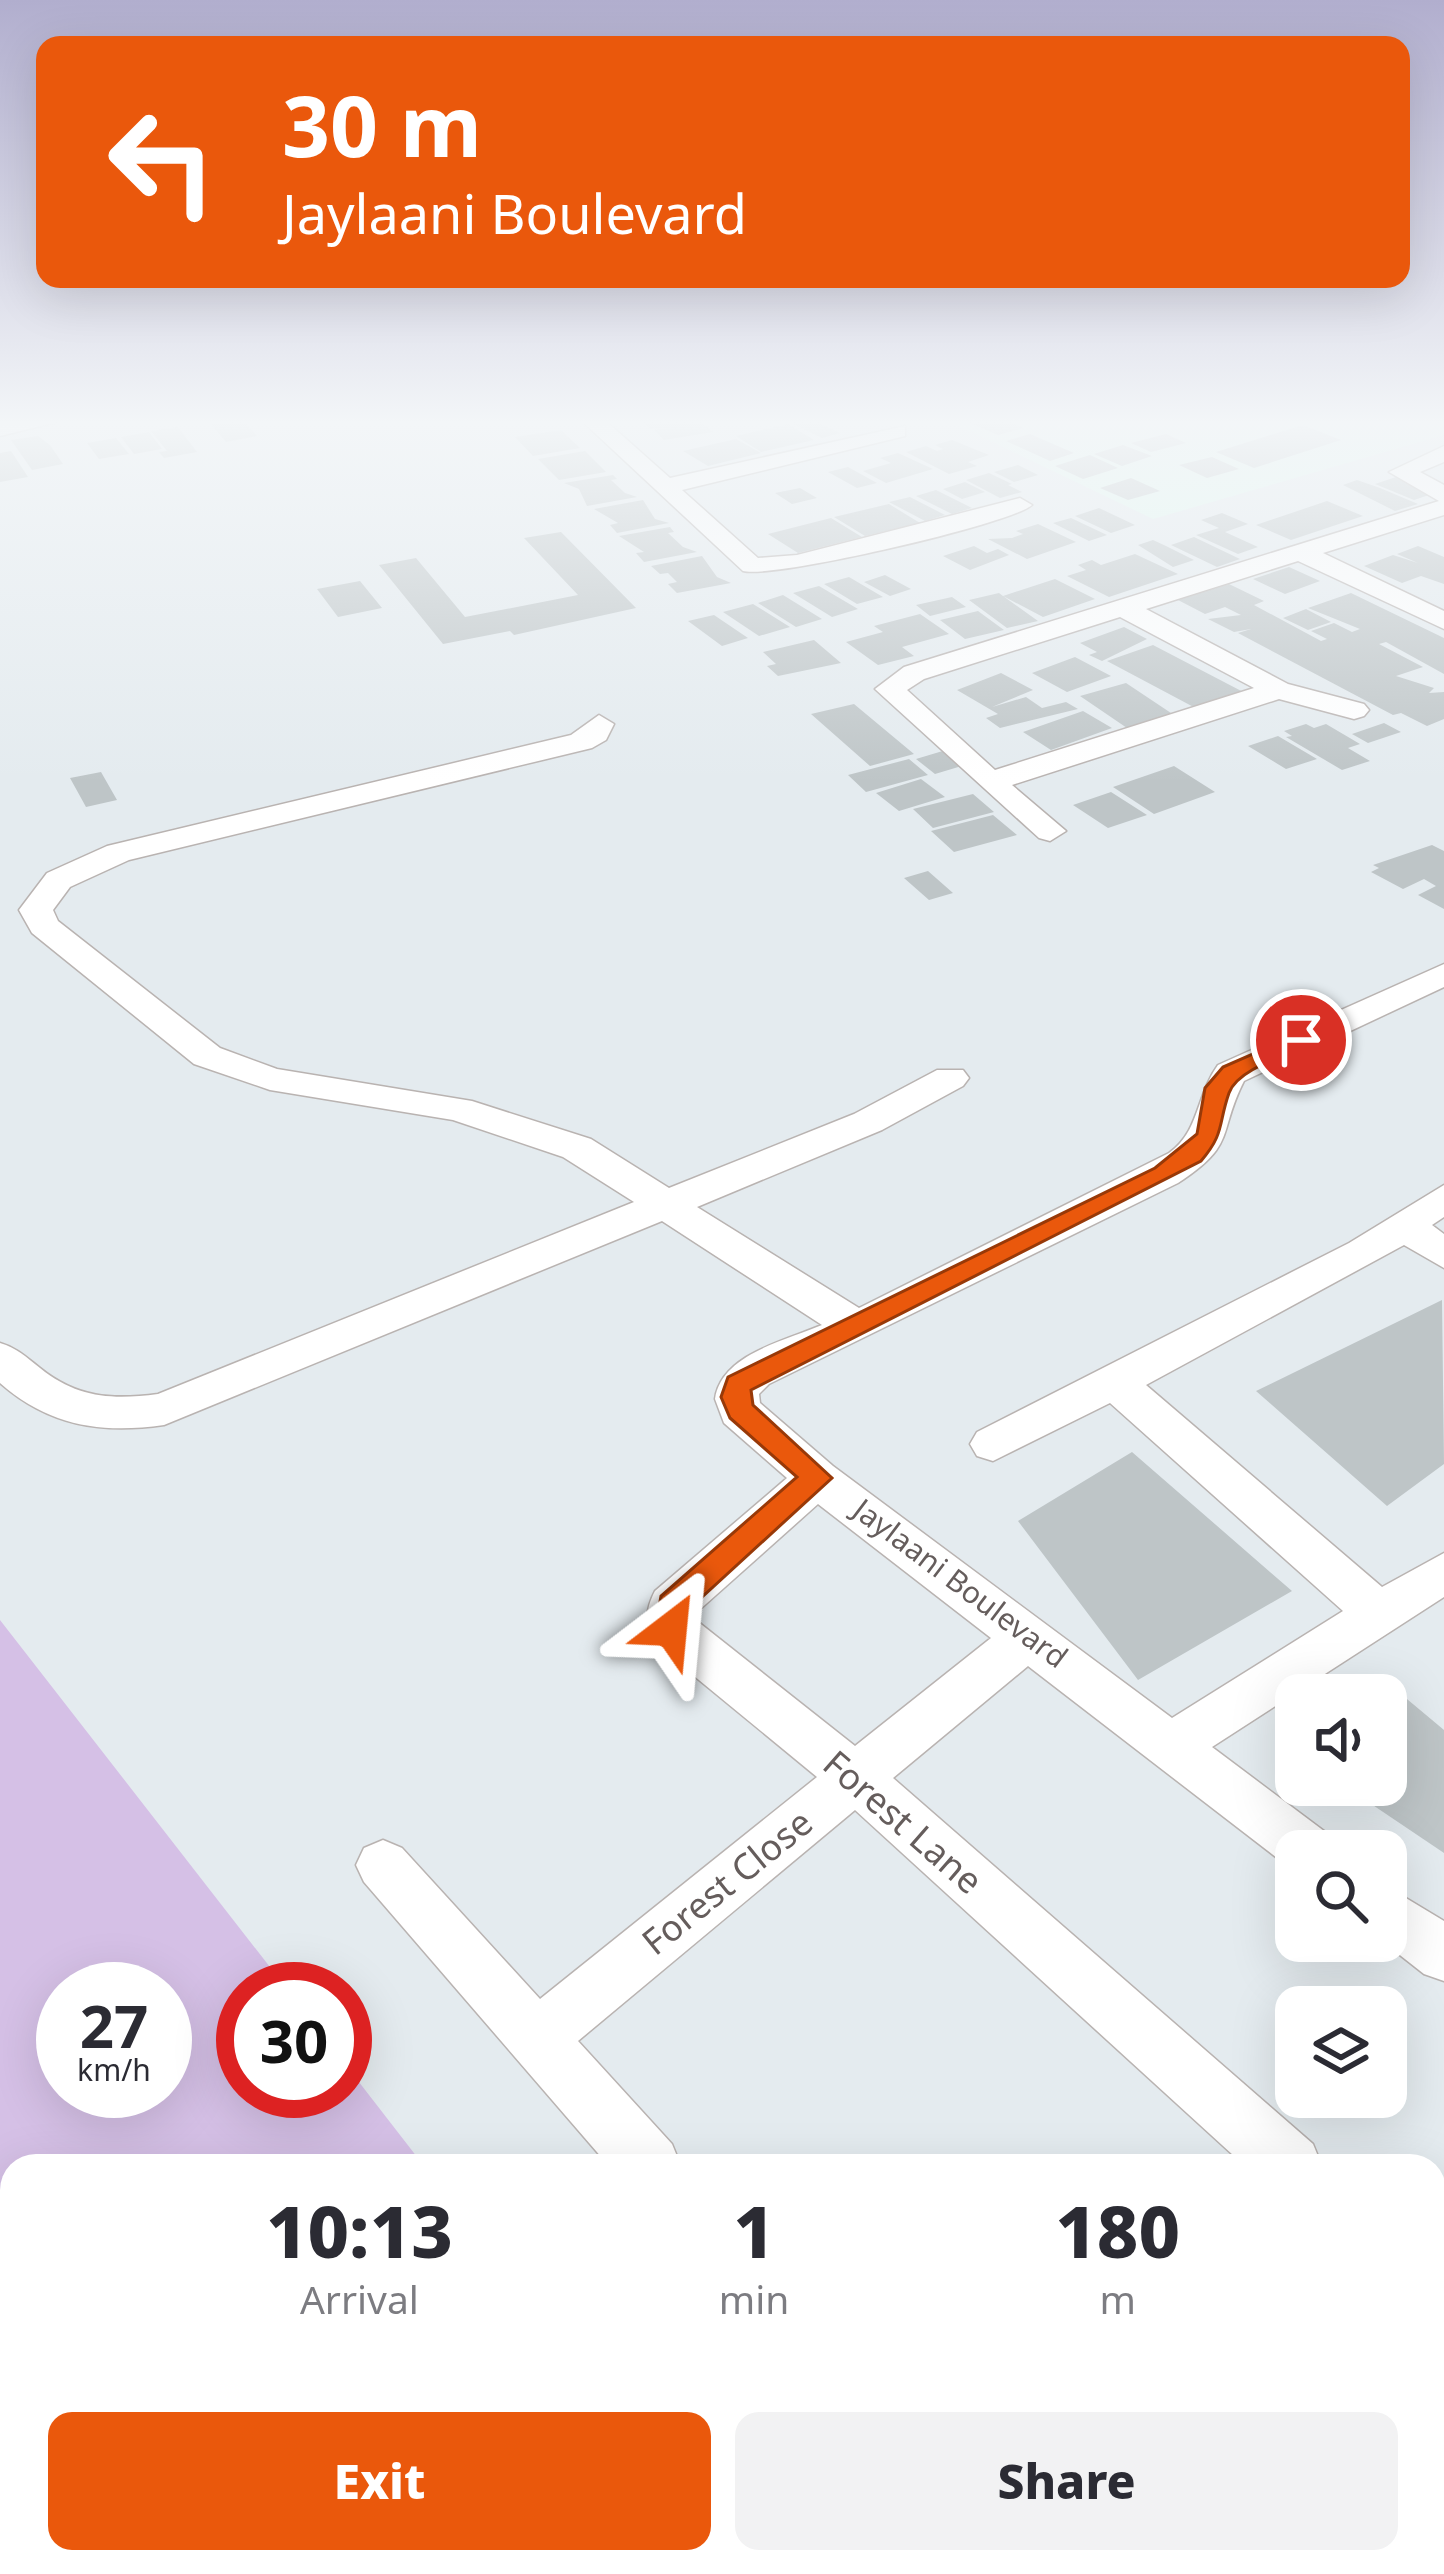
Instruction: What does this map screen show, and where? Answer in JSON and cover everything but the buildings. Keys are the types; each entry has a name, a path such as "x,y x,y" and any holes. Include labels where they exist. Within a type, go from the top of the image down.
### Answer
{"street":[{"path":"723,542 741,559 764,568 869,542"},
{"path":"1050,832 906,710 890,689 896,681 1332,542"},
{"path":"1300,552 1444,622"},
{"path":"1125,609 1278,690 1354,710"},
{"path":"990,782 1278,690"},
{"path":"599,724 596,734 580,742 118,853 62,877 43,892 36,910 44,926 207,1056 270,1078 394,1095 524,1126 577,1148 856,1327 1164,1174 1192,1156 1210,1135 1218,1088 1231,1072 1444,974"},
{"path":"0,1358 34,1390 72,1412 125,1416 164,1409 868,1122 950,1078"},
{"path":"993,1444 1364,1253 1444,1198"},
{"path":"1406,1226 1444,1254"},
{"name":"Jaylaani Boulevard","path":"856,1327 753,1373 739,1384 735,1397 754,1425 817,1478 1282,1830"},
{"path":"1114,1382 1378,1612"},
{"name":"Forest Lane","path":"817,1478 672,1605 671,1629 688,1648 855,1777 1278,2154"},
{"path":"1172,1745 1444,1571"},
{"name":"Forest Close","path":"537,2038 1030,1635"},
{"path":"383,1864 639,2154"},
{"path":"1407,1927 1444,1955"}],"shaded area":[{"path":"0,1620 266,1962 216,1962 216,2118 372,2118 372,2099 415,2154 0,2154"}],"route":[{"path":"671,1629 672,1605 817,1478 740,1411 735,1397 739,1384 753,1373 1164,1174 1192,1156 1210,1135 1218,1088 1231,1072 1301,1040"}]}
